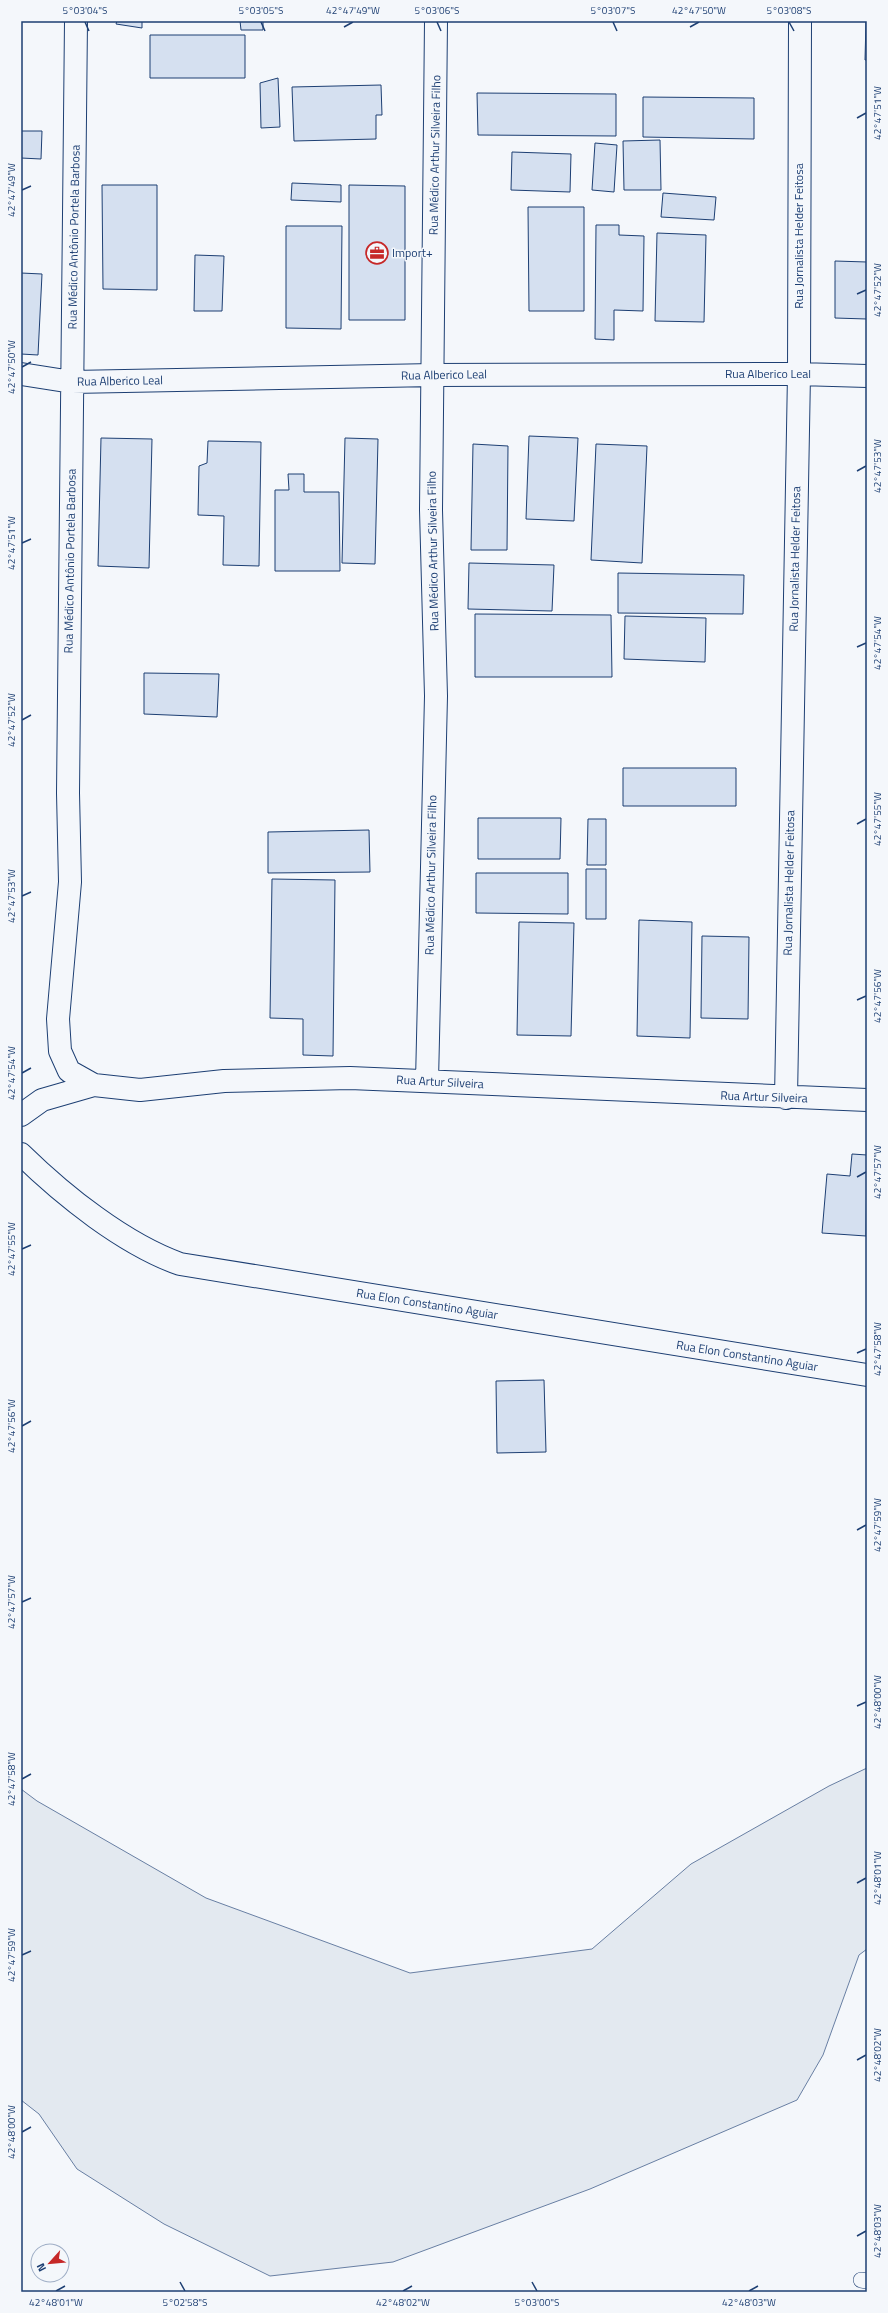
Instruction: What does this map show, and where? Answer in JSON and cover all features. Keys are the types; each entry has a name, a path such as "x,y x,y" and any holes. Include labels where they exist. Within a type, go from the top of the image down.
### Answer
{"street":[{"name":"Rua Médico Antônio Portela Barbosa","path":"76,21 68,793 70,882 58,1019 60,1052 69,1071 94,1085"},
{"name":"Rua Médico Arthur Silveira Filho","path":"427,1081 430,863 436,696 431,510 436,21"},
{"name":"Rua Jornalista Helder Feitosa","path":"786,1098 799,374 800,21"},
{"name":"Rua Alberico Leal","path":"21,374 72,382 433,375 799,374 867,376"},
{"name":"Rua Artur Silveira","path":"21,1115 42,1100 94,1085 140,1090 224,1081 350,1078 786,1098 867,1100"},
{"name":"Rua Elon Constantino Aguiar","path":"21,1154 42,1175 128,1240 153,1254 180,1264 867,1375"}],"shaded area":[{"path":"867,1768 867,1949 859,1955 823,2055 797,2100 590,2189 393,2262 270,2276 164,2224 77,2169 39,2114 21,2100 21,1789 37,1801 206,1898 410,1973 592,1949 691,1864 829,1786"}],"building":[{"path":"117,21 142,21 142,28 116,24"},
{"path":"240,21 263,21 263,30 241,30"},
{"path":"866,21 867,60 865,60"},
{"path":"150,35 245,35 245,78 150,78"},
{"path":"278,78 280,127 261,128 260,83"},
{"path":"381,85 382,115 376,115 376,139 294,141 292,87"},
{"path":"477,93 616,94 616,136 478,135"},
{"path":"643,97 754,98 754,139 643,137"},
{"path":"21,131 42,131 41,159 21,158"},
{"path":"660,140 661,190 624,190 623,141"},
{"path":"595,143 617,145 614,192 592,190"},
{"path":"512,152 571,154 570,192 511,190"},
{"path":"292,183 341,185 341,202 291,200"},
{"path":"102,185 157,185 157,290 103,289"},
{"name":"Import+","path":"349,185 405,186 405,320 349,320"},
{"path":"663,193 716,197 714,220 661,217"},
{"path":"528,207 584,207 584,311 529,311"},
{"path":"596,225 619,225 619,235 644,236 643,311 614,310 614,340 595,339"},
{"path":"286,226 342,226 341,329 286,328"},
{"path":"657,233 706,235 704,322 655,321"},
{"path":"195,255 224,256 222,311 194,311"},
{"path":"835,261 867,262 867,319 835,318"},
{"path":"21,273 42,274 38,355 21,354"},
{"path":"529,436 578,438 574,521 526,519"},
{"path":"101,438 152,439 149,568 98,566"},
{"path":"345,438 378,439 375,564 342,563"},
{"path":"208,441 261,442 259,566 223,565 224,516 198,515 199,466 207,463"},
{"path":"473,444 508,446 507,550 471,550"},
{"path":"596,444 647,446 642,563 591,560"},
{"path":"288,474 304,474 304,492 339,492 340,571 275,571 275,490 289,490"},
{"path":"469,563 554,565 552,611 468,609"},
{"path":"618,573 744,575 743,614 618,613"},
{"path":"475,614 611,615 612,677 475,677"},
{"path":"625,616 706,618 705,662 624,659"},
{"path":"144,673 219,674 217,717 144,714"},
{"path":"623,768 736,768 736,806 623,806"},
{"path":"478,818 561,818 560,859 478,859"},
{"path":"588,819 606,819 606,865 587,865"},
{"path":"369,830 370,872 268,873 268,832"},
{"path":"586,869 606,869 606,919 586,919"},
{"path":"476,873 568,873 568,914 476,913"},
{"path":"272,879 335,880 333,1056 303,1055 303,1019 270,1018"},
{"path":"639,920 692,922 690,1038 637,1036"},
{"path":"519,922 574,923 571,1036 517,1035"},
{"path":"702,936 749,937 748,1019 701,1018"},
{"path":"852,1154 867,1155 866,1236 822,1233 827,1174 850,1176"},
{"path":"544,1380 546,1452 497,1453 496,1381"}],"place":[{"name":"Import+","path":"377,253"}]}
